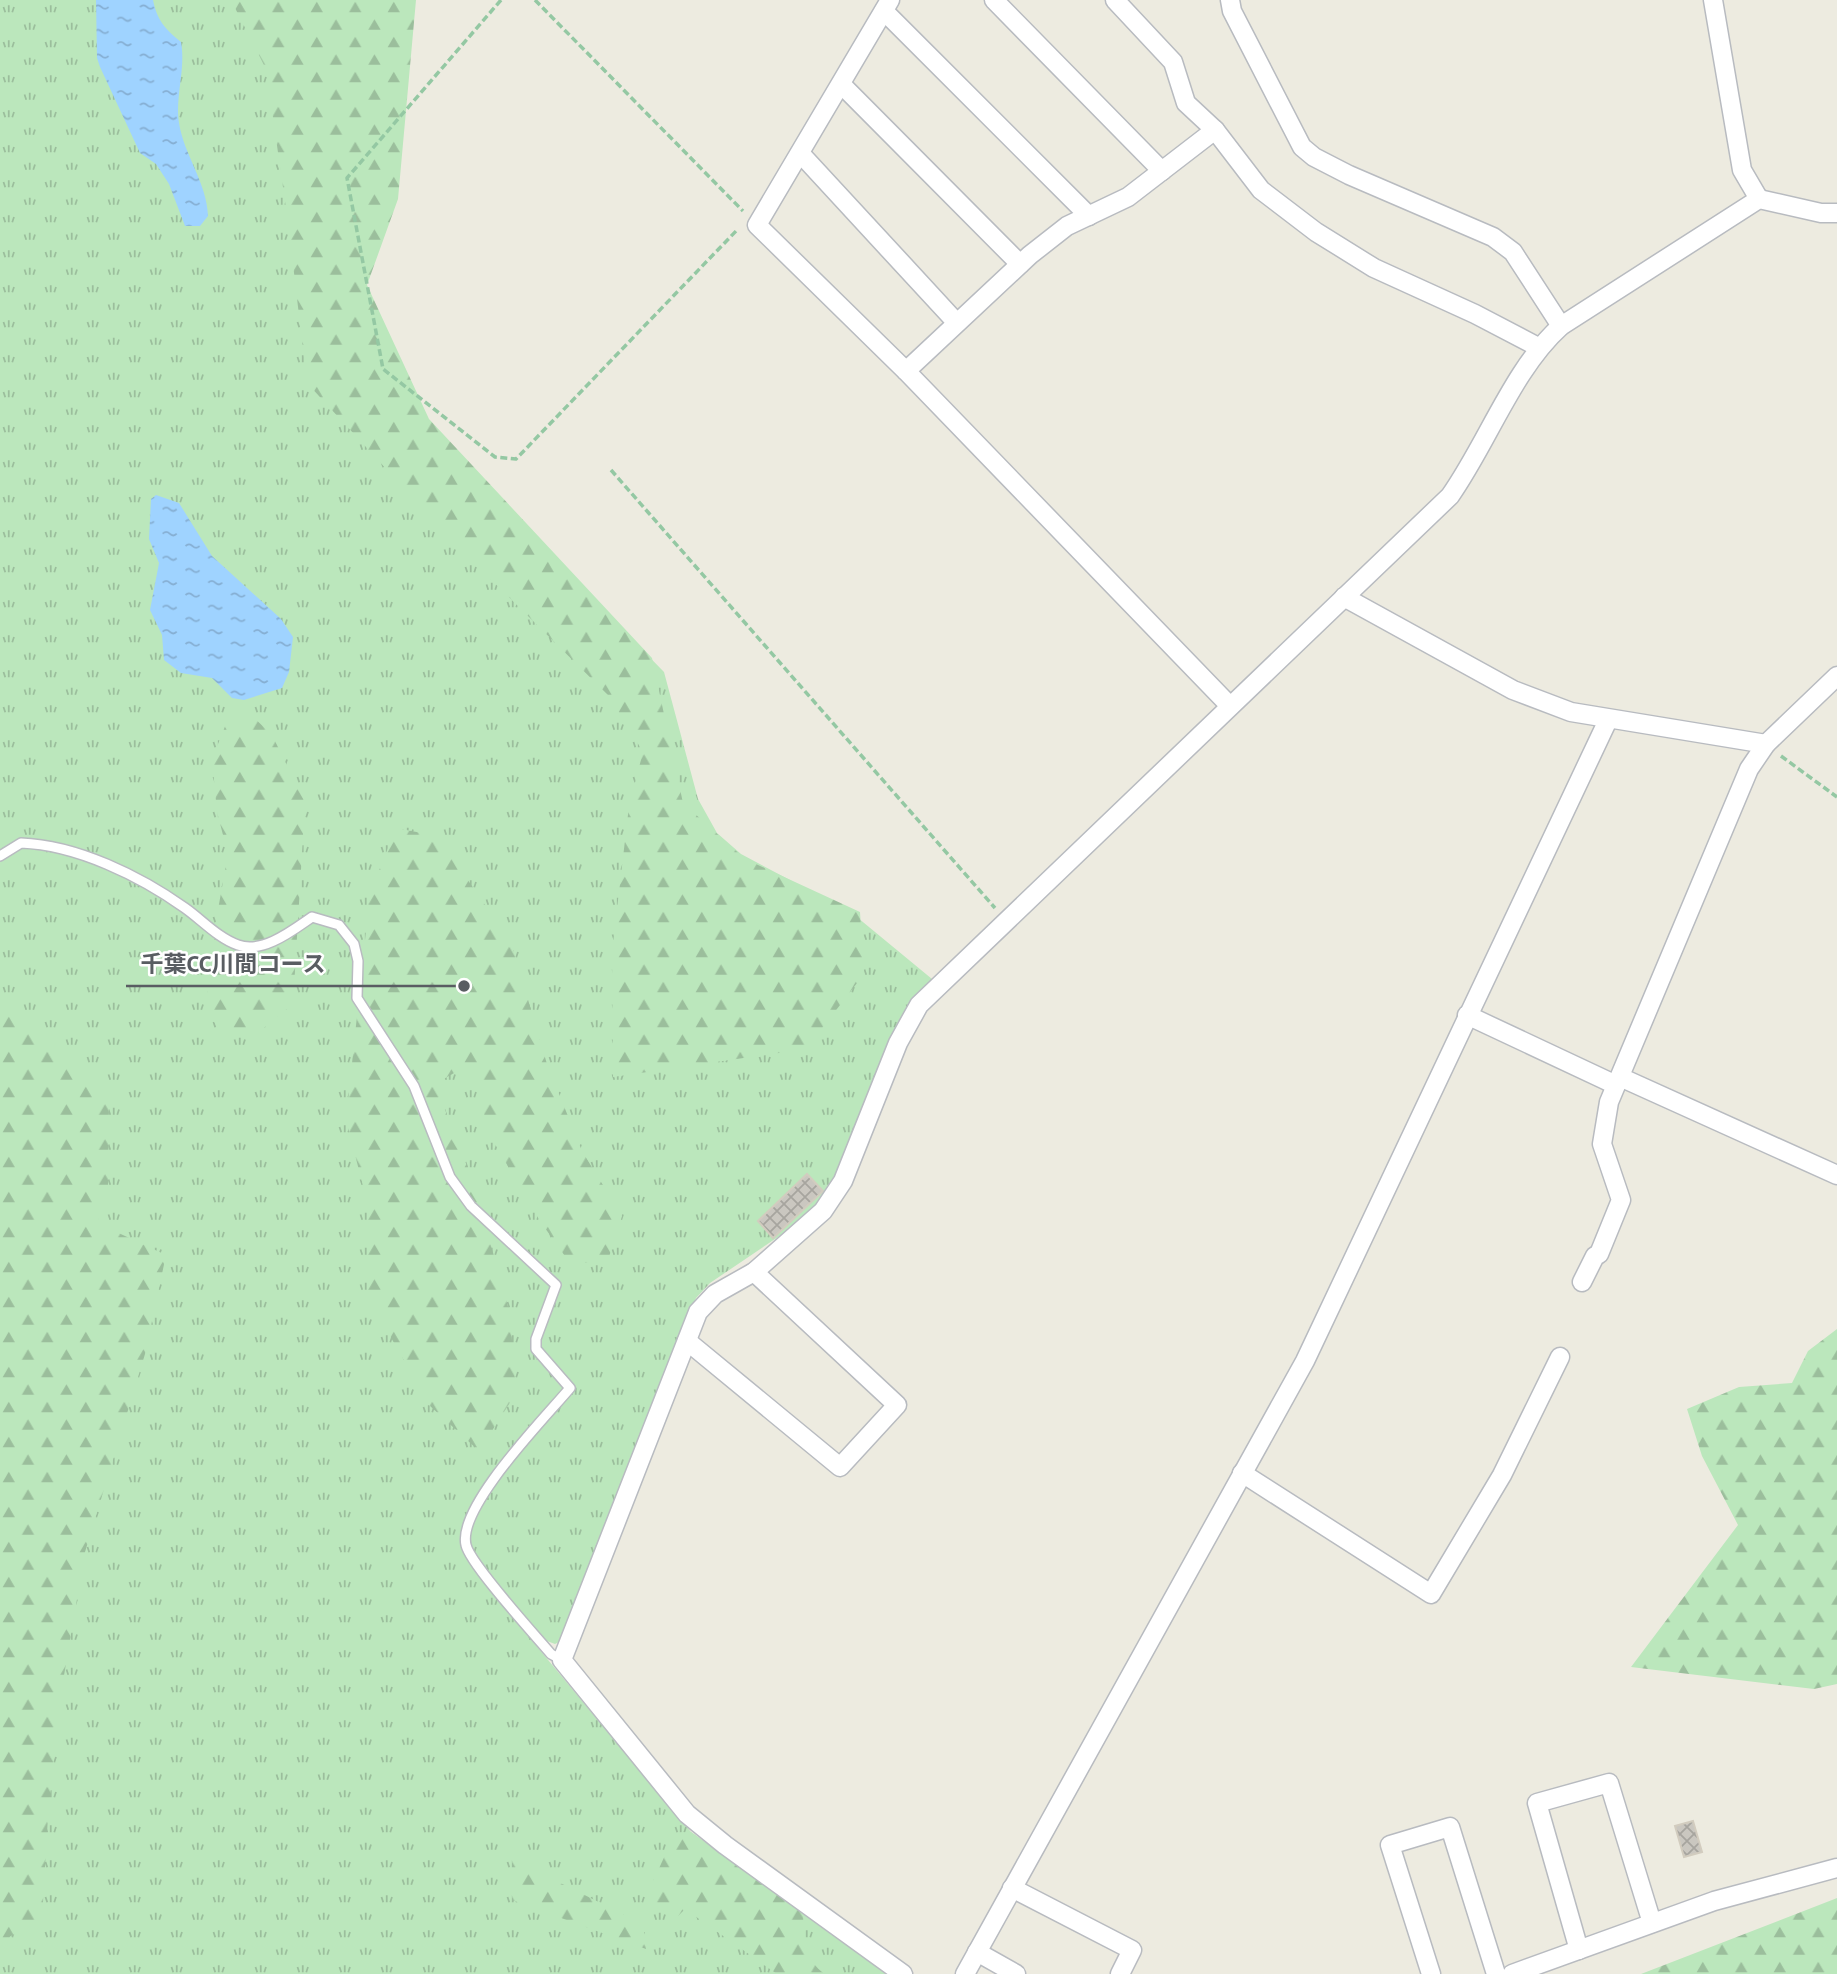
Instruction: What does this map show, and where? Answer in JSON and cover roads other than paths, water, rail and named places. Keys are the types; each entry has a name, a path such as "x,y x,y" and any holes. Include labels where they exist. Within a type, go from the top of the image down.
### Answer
{"street":[{"path":"995,0 1162,171"},
{"path":"1115,0 1173,62 1186,103 1215,130 1261,190 1316,232 1374,268 1475,314 1538,347"},
{"path":"1230,0 1232,11 1302,147 1314,157 1349,175 1493,237 1513,252 1561,326"},
{"path":"1713,0 1742,170 1759,199"},
{"path":"1089,216 887,5 800,153 753,221 906,371 1230,706"},
{"path":"841,83 1020,264"},
{"path":"906,371 1020,264 1068,226 1128,197 1215,130"},
{"path":"800,153 956,322"},
{"path":"903,1974 687,1814 562,1660 698,1312 715,1294 754,1272 823,1212 844,1181 898,1043 919,1005 1450,496 1474,463 1538,347 1561,326 1759,199 1821,213 1837,213"},
{"path":"1344,597 1513,690 1571,712 1766,744"},
{"path":"1582,1282 1595,1255 1599,1254 1621,1200 1602,1144 1609,1102 1749,769 1766,744 1837,676"},
{"path":"965,1974 1137,1659 1146,1652 1242,1473 1306,1361 1608,720"},
{"path":"1467,1015 1837,1175"},
{"path":"687,1341 840,1467 897,1405 754,1272"},
{"path":"1242,1473 1431,1594 1502,1475 1560,1357"},
{"path":"1579,1950 1537,1802 1609,1783 1652,1923"},
{"path":"1431,1974 1390,1845 1450,1827 1496,1974"},
{"path":"1512,1974 1714,1901 1837,1868"},
{"path":"1012,1888 1132,1950 1120,1974"},
{"path":"977,1952 1016,1974"}],"lane":[{"path":"0,856 21,843 92,856 184,907 239,946 259,946 287,934 312,917 339,925 354,944 358,961 356,998 414,1086 450,1177 471,1206 556,1285 536,1339 536,1349 570,1388 481,1495 467,1523 466,1545 476,1563 551,1654 562,1660"}],"water":[{"path":"96,0 153,0 162,24 181,42 179,123 207,204 208,216 200,226 185,226 169,184 156,164 140,153 100,67 97,58"},
{"path":"156,495 179,503 212,556 281,619 293,637 289,672 282,688 244,700 232,698 212,678 181,673 164,660 162,635 150,610 159,563 149,539 151,499"}],"place":[{"name":"千葉CC川間コース","path":"464,986"}]}
